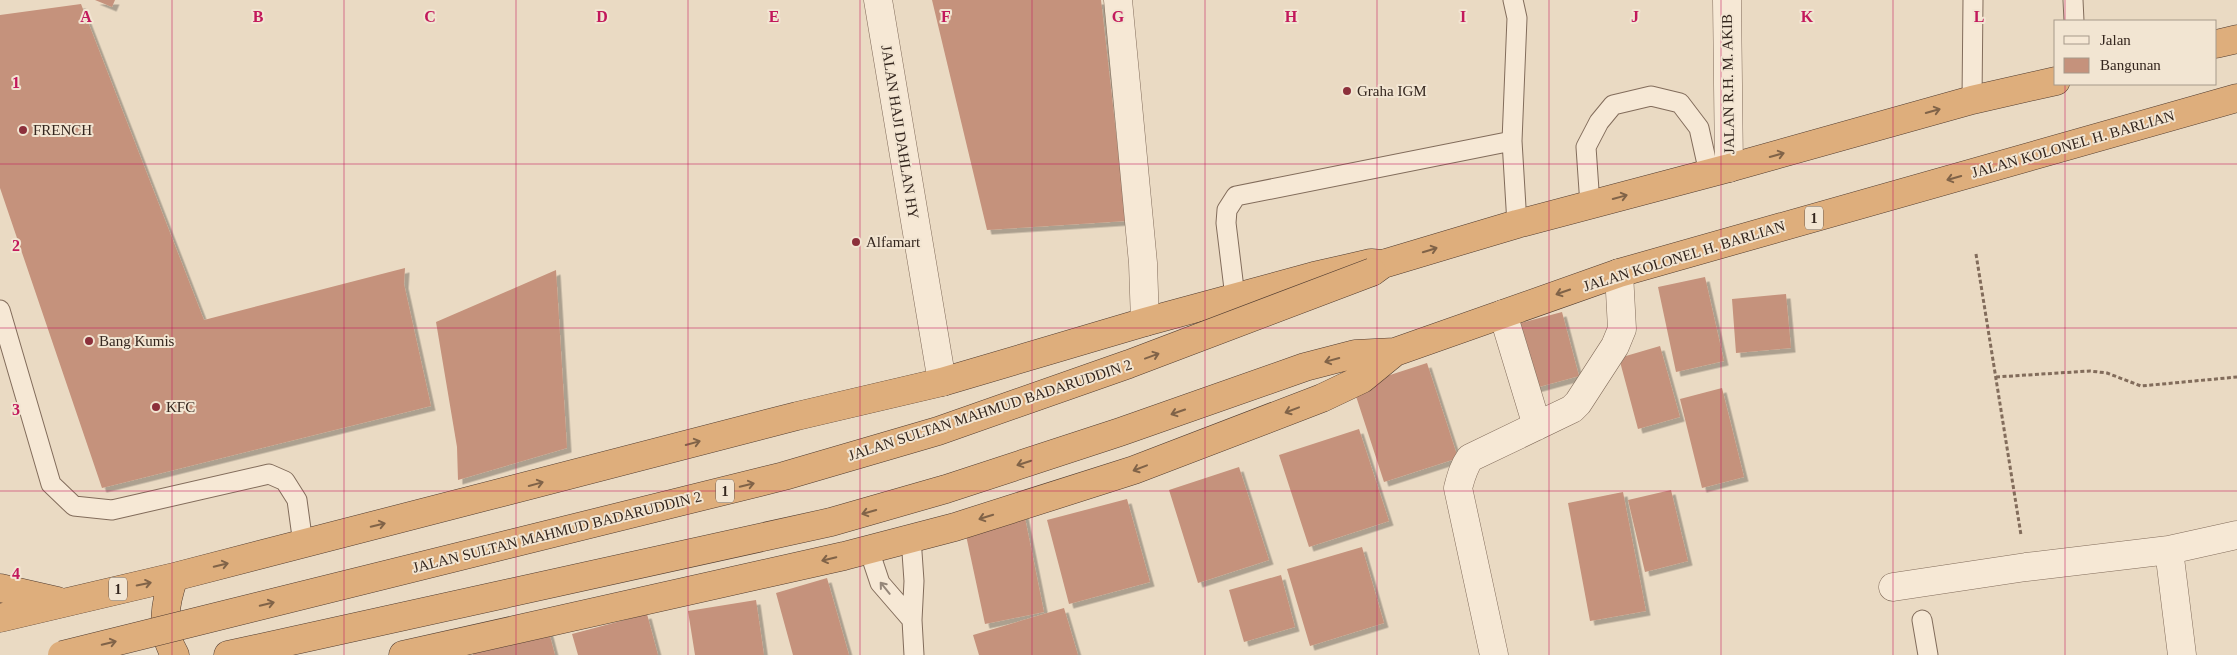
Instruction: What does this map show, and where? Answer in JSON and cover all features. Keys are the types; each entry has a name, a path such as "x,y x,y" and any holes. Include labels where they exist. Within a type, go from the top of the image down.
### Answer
{"highway":[{"path":"2217,44 2237,39"},
{"name":"1","path":"0,618 174,577 797,416 942,382 1235,297 1371,263 1378,268 1516,224 1719,171 1972,100 2054,81"},
{"name":"JALAN KOLONEL H. BARLIAN","path":"1388,352 1503,314 1619,272 2237,98"},
{"name":"JALAN SULTAN MAHMUD BADARUDDIN 2","path":"62,655 784,476 938,431 1102,374 1378,268"},
{"name":"1","path":"403,655 869,550 1134,470 1322,398 1362,379 1388,352"},
{"name":"1","path":"228,655 831,522 964,483 1305,367 1355,354 1388,352"},
{"path":"174,577 166,601 165,623 172,649 176,655"},
{"path":"0,588 62,602"}],"street":[{"name":"JALAN HAJI DAHLAN HY","path":"878,0 942,382"},
{"path":"1118,0 1143,263 1145,322"},
{"name":"JALAN R.H. M. AKIB","path":"1719,171 1727,0"},
{"path":"1494,655 1458,488 1464,466 1470,458 1572,409 1578,403 1615,346 1622,329 1619,272"},
{"path":"1503,314 1537,426"},
{"path":"1893,587 2026,567 2169,550 2237,535"},
{"path":"2169,550 2182,655"}],"lane":[{"path":"1513,0 1517,18 1512,140 1516,224"},
{"path":"1972,0 1974,58 1972,100"},
{"path":"2073,0 2074,20"},
{"path":"1590,205 1586,147 1599,122 1613,104 1651,96 1680,103 1698,128 1719,171"},
{"path":"1235,297 1226,224 1227,210 1236,196 1512,140"},
{"path":"0,310 3,332 50,484 74,506 112,510 269,474 284,481 297,500 303,544"},
{"path":"911,538 914,581 912,620 914,655"},
{"path":"869,550 880,583 912,620"},
{"path":"1922,620 1928,655"}],"path":[{"path":"1976,254 2026,567"},
{"path":"1996,377 2090,371 2106,373 2141,386 2237,377"}],"building":[{"path":"95,0 115,0 112,7"},
{"path":"932,0 1101,0 1126,221 987,230"},
{"path":"81,4 204,320 405,268 404,284 431,406 102,488 0,188 0,15"},
{"path":"556,270 567,448 458,480 457,447 436,322"},
{"path":"1705,277 1724,361 1676,372 1658,287"},
{"path":"1786,294 1791,348 1736,353 1732,299"},
{"path":"1562,312 1579,376 1535,388 1517,324"},
{"path":"1660,346 1680,417 1638,429 1619,358"},
{"path":"1427,363 1458,458 1384,482 1353,387"},
{"path":"1722,388 1744,477 1702,488 1680,399"},
{"path":"1359,429 1389,521 1309,547 1279,455"},
{"path":"1239,467 1269,560 1198,583 1169,490"},
{"path":"1671,490 1688,561 1645,572 1628,500"},
{"path":"1623,492 1646,611 1590,621 1568,503"},
{"path":"1127,499 1150,582 1069,604 1047,520"},
{"path":"1024,513 1044,612 985,624 964,526"},
{"path":"1362,547 1384,623 1310,646 1287,569"},
{"path":"1281,575 1295,627 1244,642 1229,590"},
{"path":"827,578 849,655 793,655 776,593"},
{"path":"756,600 764,655 695,655 688,611"},
{"path":"1064,608 1078,655 979,655 973,635"},
{"path":"647,614 658,655 578,655 572,634"},
{"path":"547,625 555,655 473,655 470,646"}],"place":[{"name":"Graha IGM","path":"1347,91"},
{"name":"FRENCH","path":"23,130"},
{"name":"Alfamart","path":"856,242"},
{"name":"Bang Kumis","path":"89,341"},
{"name":"KFC","path":"156,407"}]}
